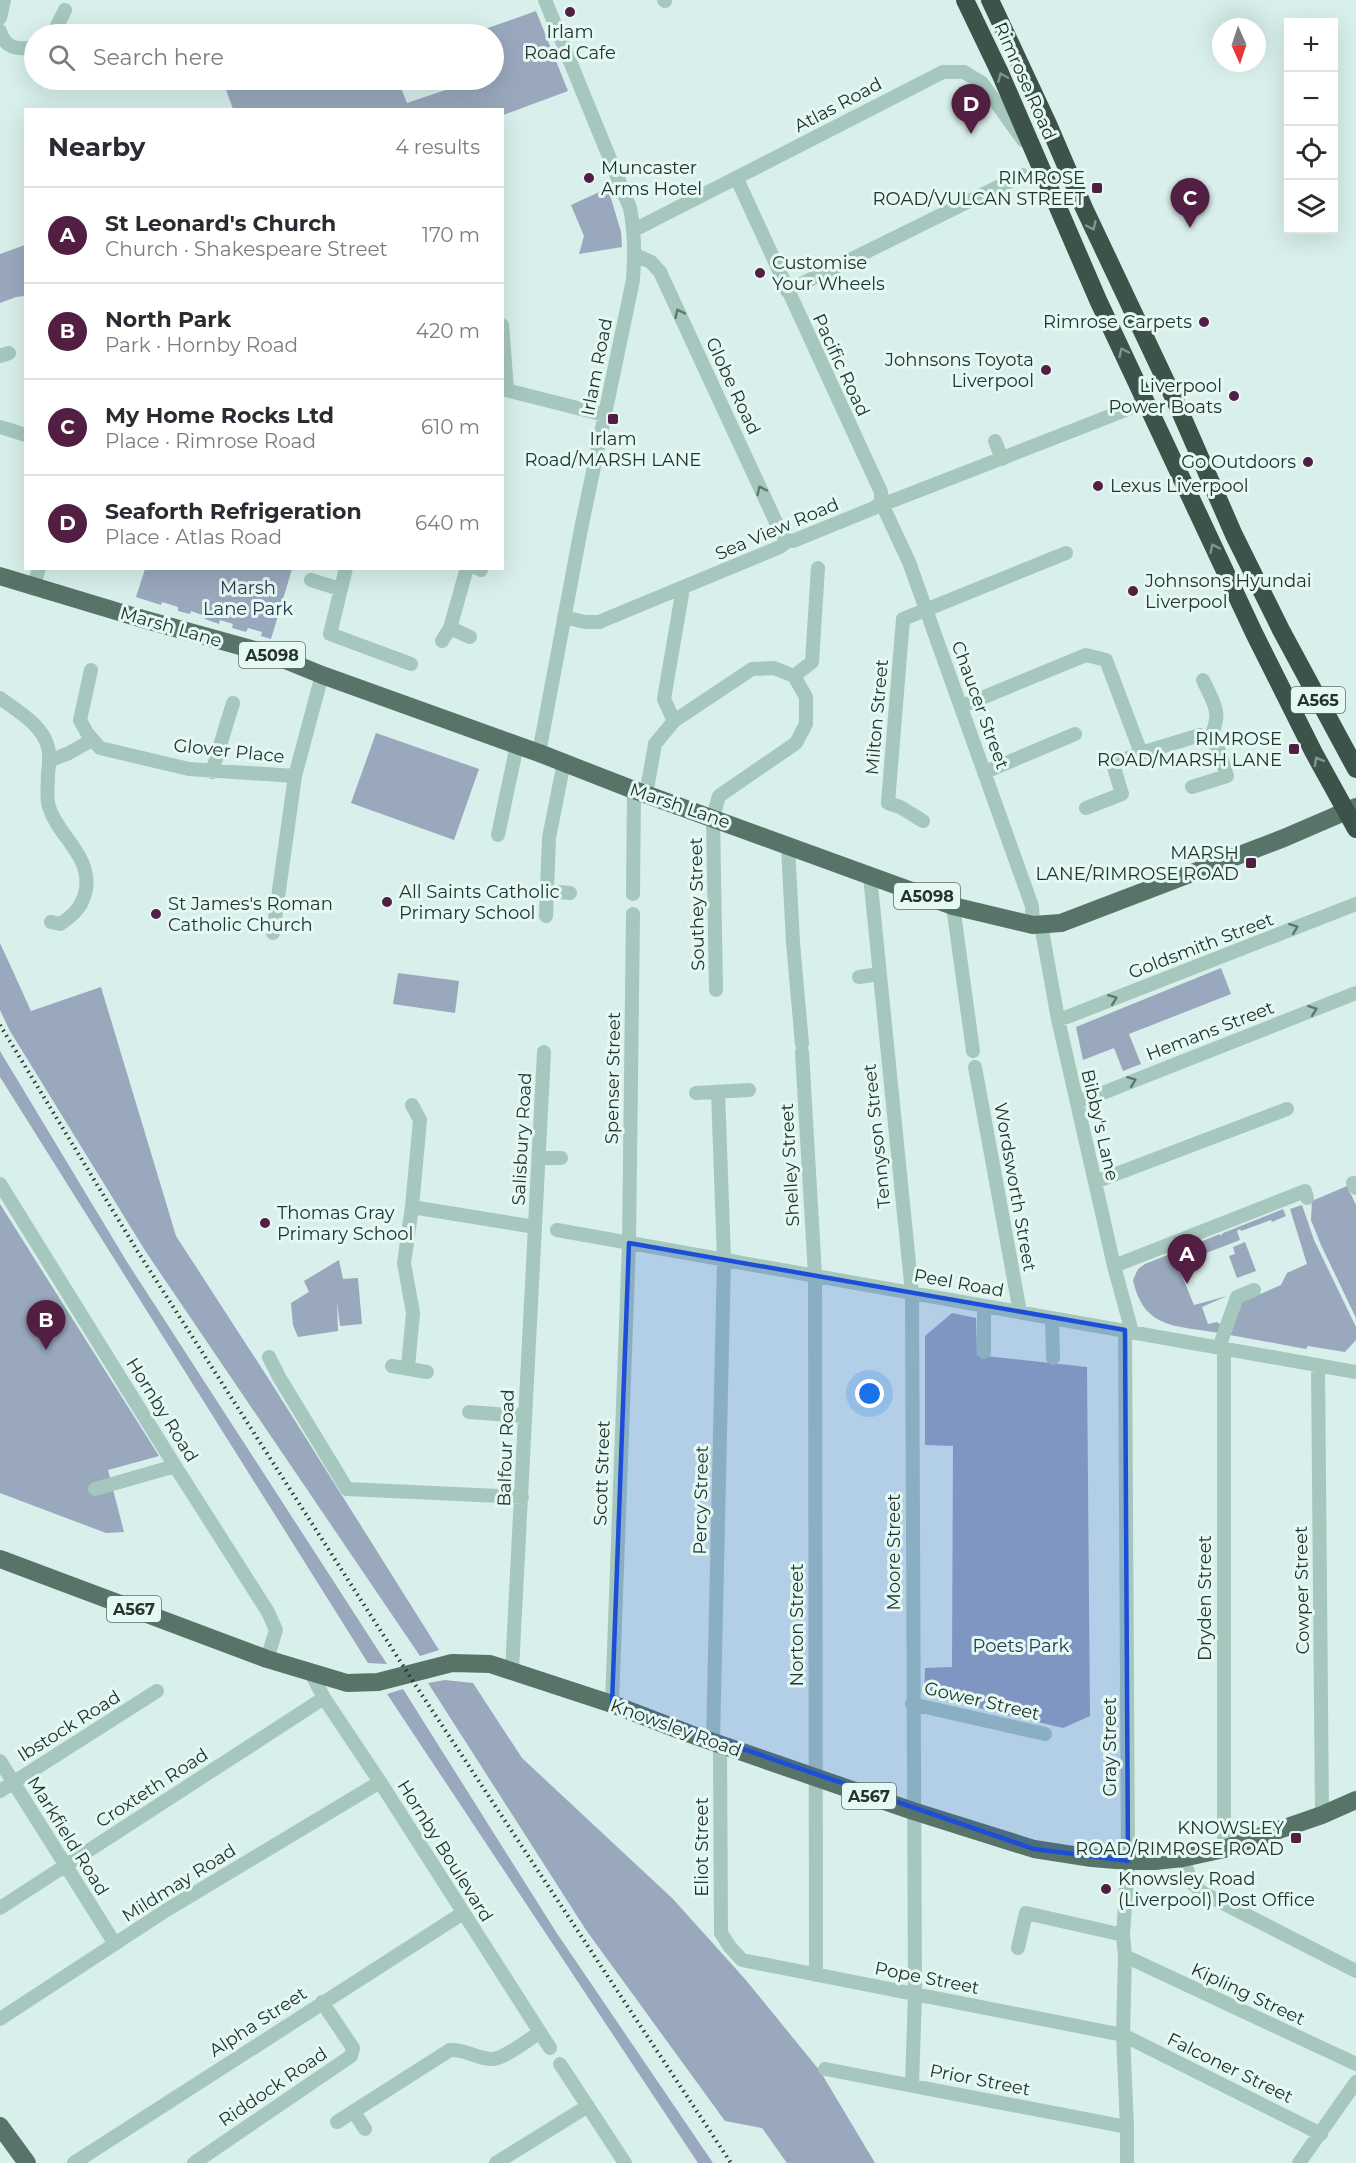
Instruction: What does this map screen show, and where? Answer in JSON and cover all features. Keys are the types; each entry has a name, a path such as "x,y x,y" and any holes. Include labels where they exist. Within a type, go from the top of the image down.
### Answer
{"highway":[{"name":"Rimrose Road","path":"966,0 1146,402 1254,633 1314,753 1351,809 1356,829"},
{"name":"Rimrose Road","path":"990,0 1084,208 1179,409 1234,535 1281,630 1356,769"}],"main road":[{"name":"Marsh Lane","path":"0,576 36,577 139,618 273,655 322,675 564,762 640,793 953,906 1037,925 1061,923 1121,901 1284,838 1351,809"},
{"name":"Knowsley Road","path":"0,1559 267,1659 347,1683 368,1684 436,1666 463,1662 490,1664 512,1670 913,1811 1034,1849 1128,1861 1183,1858 1224,1849 1322,1815 1356,1800"},
{"path":"0,2126 27,2163"}],"street":[{"path":"0,18 4,0"},
{"name":"Irlam Road","path":"538,753 633,280 635,255 634,230 623,190 545,0"},
{"path":"59,24 66,10"},
{"path":"0,31 2,39 11,47 24,49"},
{"name":"Atlas Road","path":"634,230 943,72 964,72 982,82 1033,153"},
{"path":"787,291 1022,174"},
{"name":"Pacific Road","path":"737,179 881,492 880,502"},
{"name":"Globe Road","path":"635,255 651,262 660,272 781,533 788,541"},
{"path":"504,368 505,389 605,416"},
{"name":"Sea View Road","path":"564,617 585,622 599,622 780,547 788,541 874,508 880,502 892,501 1146,402"},
{"path":"0,427 24,434"},
{"path":"995,441 1002,459"},
{"name":"Chaucer Street","path":"880,502 909,562 962,705 1037,925"},
{"path":"926,609 1066,553"},
{"path":"794,676 812,662 818,568"},
{"path":"345,570 330,634 411,664"},
{"path":"442,641 450,628 475,570"},
{"path":"311,580 340,589"},
{"path":"674,721 664,699 683,588"},
{"name":"Milton Street","path":"923,821 900,807 888,803 903,619 926,609"},
{"path":"450,628 470,637"},
{"path":"962,705 1086,655 1106,660 1141,753"},
{"path":"633,894 640,793 655,744 674,721 752,669 774,668 794,676 806,697 806,724 796,743 719,796 713,818"},
{"path":"49,761 92,740 80,720 91,670"},
{"path":"273,933 295,776 322,675"},
{"path":"1203,680 1218,713 1217,725 1209,740"},
{"path":"0,699 31,721 41,733 48,747 48,805 54,820 82,861 87,878 84,899 74,915 60,924 51,922"},
{"path":"212,772 233,703"},
{"path":"985,772 1075,734"},
{"path":"1086,808 1122,794 1113,764 1200,735 1217,746 1227,776 1192,787"},
{"name":"Glover Place","path":"92,740 100,748 189,769 295,776"},
{"path":"498,834 517,745"},
{"path":"546,916 549,838 564,762"},
{"name":"Southey Street","path":"713,818 716,990"},
{"name":"Shelley Street","path":"788,846 815,1275"},
{"name":"Tennyson Street","path":"870,876 912,1293"},
{"path":"547,891 570,893"},
{"name":"Goldsmith Street","path":"1058,1019 1356,904"},
{"path":"953,906 973,1051"},
{"name":"Spenser Street","path":"629,1243 633,914"},
{"name":"Bibby's Lane","path":"1037,925 1125,1309 1128,1331"},
{"path":"859,976 879,974"},
{"name":"Hemans Street","path":"1077,1101 1090,1098 1356,993"},
{"name":"Salisbury Road","path":"535,1227 544,1052"},
{"name":"Wordsworth Street","path":"975,1067 1020,1312"},
{"path":"696,1094 749,1090"},
{"path":"718,1092 724,1259"},
{"path":"408,1367 413,1313 404,1263 420,1120 412,1105"},
{"path":"1095,1182 1287,1109"},
{"path":"539,1158 561,1158"},
{"name":"Hornby Road","path":"0,1184 268,1612 276,1630 267,1659"},
{"path":"1114,1266 1305,1191 1307,1198"},
{"path":"412,1207 535,1227"},
{"name":"Balfour Road","path":"512,1670 535,1227"},
{"name":"Peel Road","path":"556,1230 1356,1372"},
{"name":"Scott Street","path":"612,1704 629,1243"},
{"name":"Percy Street","path":"717,1743 724,1259"},
{"name":"Norton Street","path":"815,1275 816,1975"},
{"name":"Dryden Street","path":"1224,1849 1222,1339 1237,1297 1254,1290"},
{"name":"Moore Street","path":"912,1293 915,1994 912,2085"},
{"path":"984,1306 984,1352"},
{"path":"1052,1318 1053,1359"},
{"name":"Gray Street","path":"1127,2163 1123,1935 1128,1861 1128,1331"},
{"path":"269,1357 347,1489 522,1497"},
{"name":"Cowper Street","path":"1318,1365 1322,1815"},
{"path":"392,1366 427,1372"},
{"path":"469,1412 524,1416"},
{"path":"95,1489 175,1466"},
{"name":"Hornby Boulevard","path":"311,1673 324,1698 550,2048"},
{"name":"Ibstock Road","path":"0,1791 158,1691"},
{"name":"Croxteth Road","path":"0,1908 324,1698"},
{"name":"Gower Street","path":"912,1704 1045,1734"},
{"name":"Eliot Street","path":"717,1743 721,1933 730,1947"},
{"name":"Markfield Road","path":"0,1761 115,1944"},
{"name":"Mildmay Road","path":"0,2019 175,1905 380,1782"},
{"path":"1183,1858 1192,1883 1203,1893 1356,1971"},
{"path":"1018,1948 1026,1912 1123,1935"},
{"name":"Alpha Street","path":"74,2163 463,1913"},
{"name":"Pope Street","path":"730,1947 742,1960 1123,2035"},
{"name":"Kipling Street","path":"1125,1956 1356,2064"},
{"name":"Riddock Road","path":"194,2163 351,2056 353,2048 322,2002"},
{"path":"338,2122 450,2050 461,2050 491,2060 501,2057 539,2033"},
{"name":"Falconer Street","path":"1123,2035 1321,2134"},
{"path":"560,2064 625,2163"},
{"name":"Prior Street","path":"825,2069 1127,2127"},
{"path":"1299,2163 1356,2082"},
{"path":"496,2163 588,2106"},
{"path":"354,2112 365,2129"}],"highlighted area":[{"path":"629,1243 1125,1330 1128,1861 1034,1849 612,1704"}],"green space":[{"path":"536,11 568,91 504,115 504,108 233,108 226,90 402,90 407,103 445,90 504,90 504,24 499,24"},
{"path":"608,188 621,232 622,247 579,254 584,236 571,205"},
{"path":"24,245 24,296 0,303 0,254"},
{"name":"Marsh Lane Park","path":"144,570 292,570 271,639 261,636 262,632 248,628 246,632 232,628 233,624 220,620 219,624 191,611 190,614 178,611 178,607 162,602 161,605 136,597"},
{"path":"376,733 479,769 454,840 351,803"},
{"path":"0,943 31,1011 101,987 176,1236 439,1650 420,1656 146,1252 10,1031 0,1010"},
{"path":"1221,968 1231,994 1129,1034 1141,1064 1123,1071 1114,1048 1083,1060 1076,1027"},
{"path":"398,973 459,981 455,1013 393,1004"},
{"path":"0,1051 127,1262 387,1664 368,1663 0,1077"},
{"path":"1347,1186 1356,1205 1356,1318 1311,1220 1312,1201"},
{"path":"0,1204 159,1456 108,1470 124,1532 106,1533 0,1493"},
{"path":"1302,1205 1314,1240 1356,1327 1356,1340 1345,1352 1308,1346 1306,1349 1230,1335 1236,1307 1247,1296 1258,1295 1281,1285 1287,1273 1307,1264 1290,1209"},
{"path":"1283,1209 1286,1216 1241,1231 1240,1229 1237,1231 1240,1240 1183,1262 1185,1269 1180,1271 1194,1305 1227,1296 1202,1307 1208,1324 1217,1322 1221,1325 1219,1333 1164,1322 1154,1317 1145,1308 1133,1280 1138,1269 1145,1264 1220,1234 1221,1236 1223,1233"},
{"path":"1245,1242 1256,1271 1237,1278 1229,1256 1235,1254 1233,1247"},
{"path":"339,1260 343,1279 358,1278 362,1324 340,1326 337,1302 338,1331 298,1337 293,1325 291,1303 309,1292 304,1281"},
{"name":"Poets Park","path":"952,1313 976,1318 977,1355 1087,1367 1090,1716 1063,1728 924,1695 925,1668 952,1667 953,1446 925,1445 925,1336"},
{"path":"445,1680 473,1683 522,1758 673,1899 745,1979 820,2071 875,2163 787,2163 762,2128 725,2121 586,1930 428,1683"},
{"path":"403,1689 556,1932 713,2163 698,2163 387,1694"}],"railway":[{"path":"0,1025 138,1252 416,1686 731,2163"}],"place":[{"name":"Irlam Road Cafe","path":"570,12"},
{"name":"Seaforth Refrigeration","path":"971,134"},
{"name":"Muncaster Arms Hotel","path":"589,178"},
{"name":"RIMROSE ROAD/VULCAN STREET","path":"1097,188"},
{"name":"My Home Rocks Ltd","path":"1190,228"},
{"name":"Customise Your Wheels","path":"760,273"},
{"name":"Rimrose Carpets","path":"1204,322"},
{"name":"Johnsons Toyota Liverpool","path":"1046,370"},
{"name":"Liverpool Power Boats","path":"1234,396"},
{"name":"Irlam Road/MARSH LANE","path":"613,419"},
{"name":"Go Outdoors","path":"1308,462"},
{"name":"Lexus Liverpool","path":"1098,486"},
{"name":"Johnsons Hyundai Liverpool","path":"1133,591"},
{"name":"RIMROSE ROAD/MARSH LANE","path":"1294,749"},
{"name":"MARSH LANE/RIMROSE ROAD","path":"1251,863"},
{"name":"All Saints Catholic Primary School","path":"387,902"},
{"name":"St James's Roman Catholic Church","path":"156,914"},
{"name":"Thomas Gray Primary School","path":"265,1223"},
{"name":"St Leonard's Church","path":"1187,1284"},
{"name":"North Park","path":"46,1350"},
{"name":"KNOWSLEY ROAD/RIMROSE ROAD","path":"1296,1838"},
{"name":"Knowsley Road (Liverpool) Post Office","path":"1106,1889"}]}
